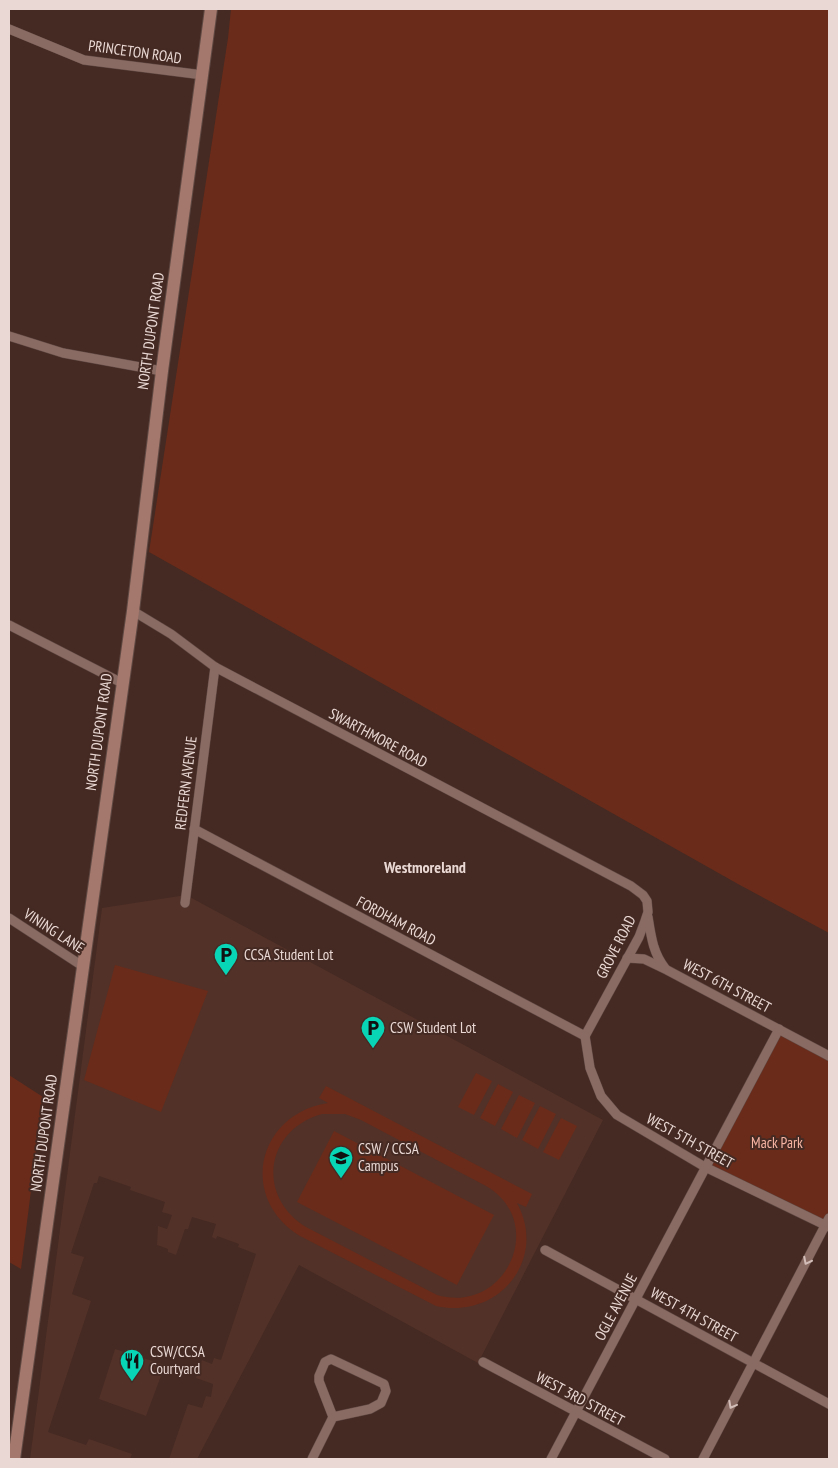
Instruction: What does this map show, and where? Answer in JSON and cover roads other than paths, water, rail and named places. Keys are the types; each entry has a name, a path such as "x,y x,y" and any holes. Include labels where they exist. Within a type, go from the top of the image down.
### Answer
{"main road":[{"name":"NORTH DUPONT ROAD","path":"14,1459 133,611 162,371 211,9"}],"street":[{"name":"PRINCETON ROAD","path":"9,29 84,60 203,75"},
{"path":"9,336 62,353 162,371"},
{"name":"SWARTHMORE ROAD","path":"133,611 171,634 215,667 617,879"},
{"path":"9,625 122,683"},
{"name":"REDFERN AVENUE","path":"185,903 215,667"},
{"name":"FORDHAM ROAD","path":"194,829 584,1036"},
{"name":"GROVE ROAD","path":"584,1036 639,937 648,912 648,905 643,896 617,879"},
{"name":"WEST 6TH STREET","path":"648,912 654,946 659,960 667,970 829,1056"},
{"name":"VINING LANE","path":"9,918 84,967"},
{"path":"627,958 644,959 667,970"},
{"name":"OGLE AVENUE","path":"551,1459 779,1029"},
{"name":"WEST 5TH STREET","path":"584,1036 590,1068 601,1096 617,1115 705,1167 828,1223"},
{"path":"703,1459 828,1223"},
{"name":"WEST 4TH STREET","path":"545,1250 829,1404"},
{"path":"312,1459 333,1417 319,1381 319,1376 325,1362 331,1359 384,1384 386,1391 381,1403 370,1409 333,1417"},
{"name":"WEST 3RD STREET","path":"483,1362 665,1459"}],"place":[{"name":"CCSA Student Lot","path":"226,976"},
{"name":"CSW Student Lot","path":"373,1049"},
{"name":"CSW / CCSA Campus","path":"341,1179"},
{"name":"CSW/CCSA Courtyard","path":"132,1382"}],"district":[{"name":"Westmoreland","path":"425,867"}],"park label":[{"name":"Mack Park","path":"777,1143"}]}
